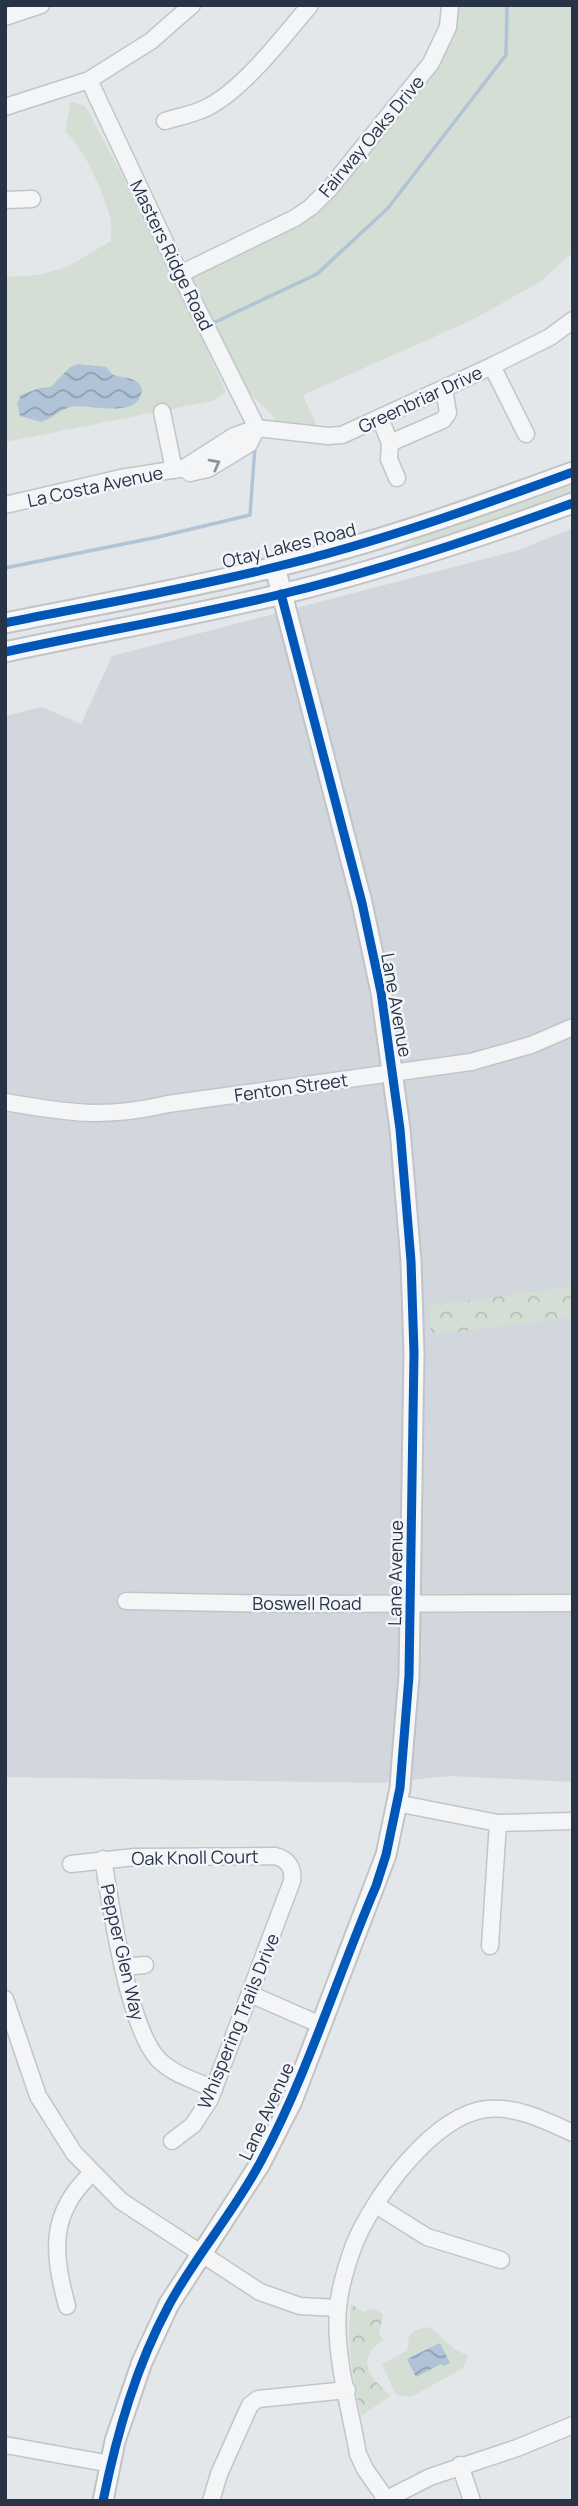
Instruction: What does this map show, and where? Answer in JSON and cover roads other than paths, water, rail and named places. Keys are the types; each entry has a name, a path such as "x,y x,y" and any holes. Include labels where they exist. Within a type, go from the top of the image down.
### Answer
{"main road":[{"name":"Otay Lakes Road","path":"5,623 275,567 385,537 479,507 573,472"},
{"path":"5,652 281,594 490,534 573,503"},
{"name":"Lane Avenue","path":"103,2501 115,2441 142,2362 169,2304 260,2164 292,2101 386,1855 400,1788 409,1676 414,1318 400,1129 381,992 362,903 275,567"}],"street":[{"path":"5,17 41,5"},
{"path":"5,107 89,80 151,41 192,5"},
{"path":"165,121 204,110 223,98 258,64 310,5"},
{"name":"Fairway Oaks Drive","path":"180,274 295,218 311,207 432,63 448,27 450,5"},
{"name":"Masters Ridge Road","path":"89,80 180,274 257,428"},
{"path":"5,200 33,200"},
{"name":"Greenbriar Drive","path":"257,428 328,436 342,435 492,366 550,337 573,320"},
{"path":"492,366 526,434"},
{"path":"390,443 443,420 448,413 444,389"},
{"path":"162,412 179,469"},
{"path":"380,418 390,443 389,459 397,478"},
{"name":"La Costa Avenue","path":"5,505 121,478 179,469 234,436 257,428"},
{"name":"Fenton Street","path":"5,1101 91,1115 144,1110 168,1104 471,1062 529,1045 573,1027"},
{"name":"Boswell Road","path":"126,1601 573,1603"},
{"path":"396,1803 498,1823 573,1821"},
{"path":"491,1946 498,1823"},
{"name":"Oak Knoll Court","path":"71,1864 103,1859 275,1856 286,1861 291,1868 293,1877 288,1890"},
{"name":"Pepper Glen Way","path":"103,1859 124,1967 140,2027 150,2048 173,2071 214,2089"},
{"name":"Whispering Trails Drive","path":"172,2141 187,2131 200,2117 214,2089 288,1890"},
{"path":"124,1967 145,1965"},
{"path":"250,1994 321,2025"},
{"path":"5,1999 38,2096 74,2153 121,2201 260,2292 300,2306 338,2308"},
{"path":"573,2133 536,2117 508,2110 486,2109 466,2114 448,2125 414,2156 376,2204 354,2245 338,2308 339,2349 358,2454 384,2500 415,2483 460,2465 517,2448 573,2425"},
{"path":"66,2306 56,2260 57,2235 68,2201 92,2174"},
{"path":"376,2204 427,2236 501,2260"},
{"path":"211,2501 219,2474 250,2405 258,2399 347,2390"},
{"path":"5,2445 111,2464"},
{"path":"460,2465 472,2501"}],"water":[{"path":"78,364 106,367 113,375 134,380 142,389 139,399 123,408 70,407 41,422 20,416 17,404 21,395 51,387 69,368"},
{"path":"440,2343 450,2363 443,2366 441,2364 416,2377 407,2359"}],"waterway":[{"path":"211,324 317,274 388,208 506,55 507,5"},
{"path":"5,568 250,515 255,446"}]}
